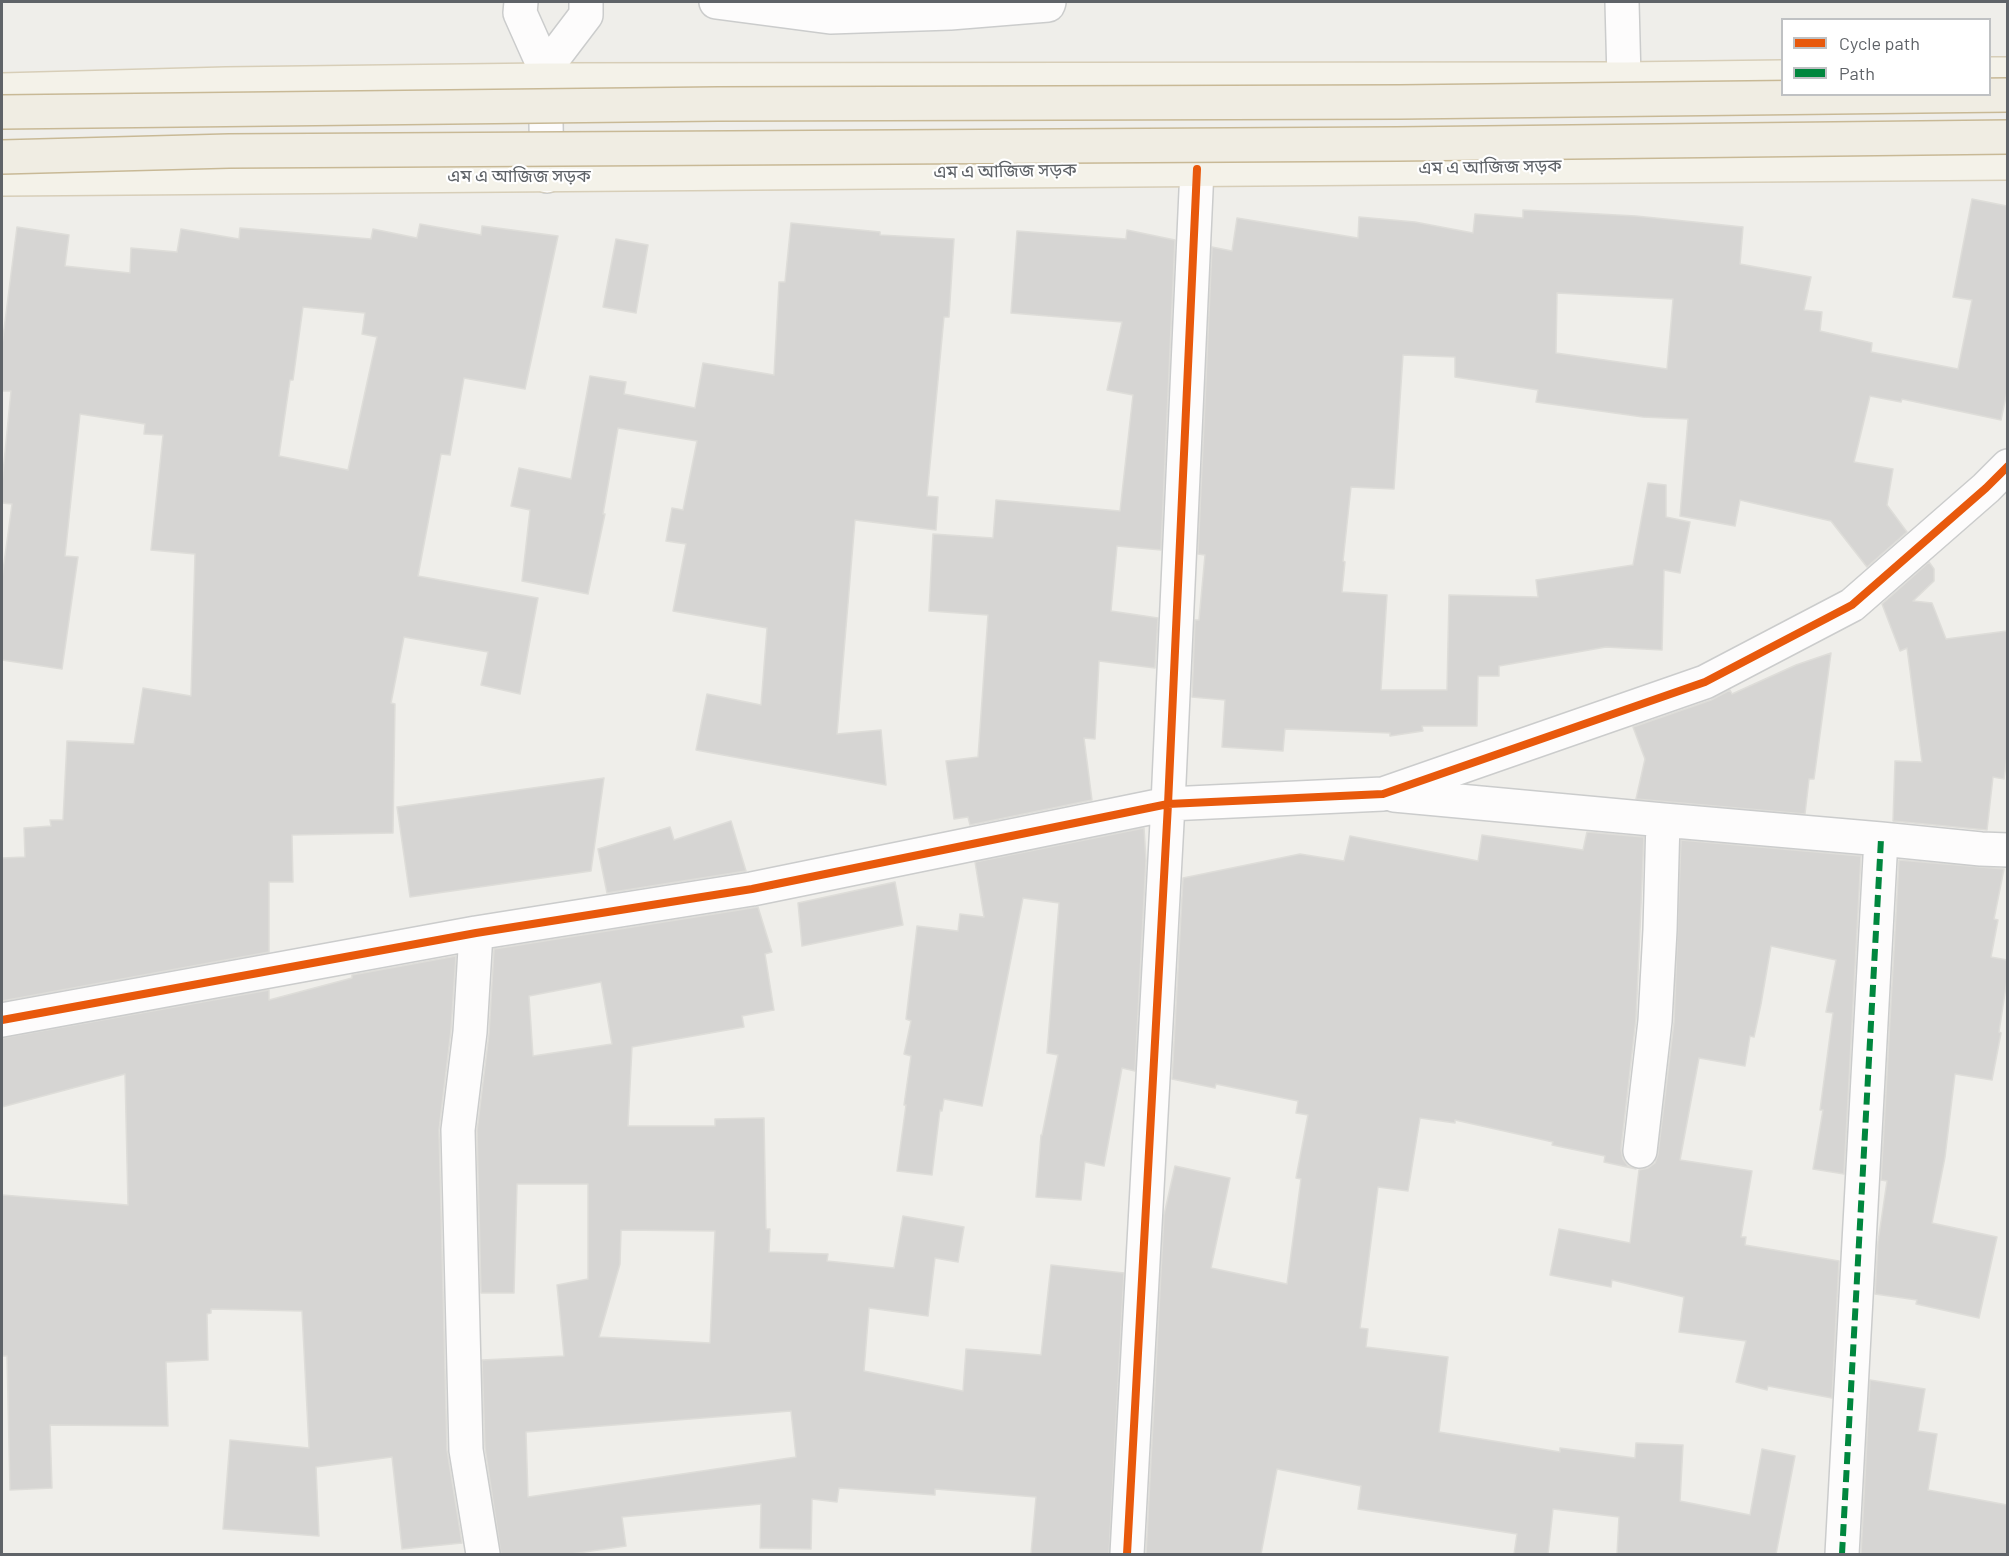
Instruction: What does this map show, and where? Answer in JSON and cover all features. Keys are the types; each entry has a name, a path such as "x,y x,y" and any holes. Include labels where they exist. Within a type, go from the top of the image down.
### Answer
{"highway":[{"path":"1991,95 2007,95"},
{"path":"2,112 706,104 1423,102 1924,96"},
{"path":"2,157 229,151 1398,144 2007,137"}],"main road":[{"path":"1991,74 2007,74"},
{"path":"2,90 545,75 1624,79 1781,77"},
{"name":"এম এ আজিজ সড়ক","path":"2,179 2007,163"}],"street":[{"path":"521,2 520,13 545,75 547,176"},
{"path":"545,75 586,15 586,2"},
{"path":"717,2 830,17 982,11 1048,5 1049,2"},
{"path":"1622,2 1624,79"},
{"path":"1127,1554 1168,804 1197,170"},
{"path":"1383,794 1705,682 1852,604 1986,488 2007,466"},
{"path":"2,1020 476,933 752,889 1168,804 1383,794 2007,850"},
{"path":"1640,1150 1655,1021 1663,820"},
{"path":"1842,1554 1881,839"},
{"path":"476,933 470,1032 458,1130 466,1450 483,1554"}],"building":[{"path":"1972,199 2007,206 2007,392 2001,420 1902,399 1901,402 1870,396 1854,462 1893,469 1887,505 1907,532 1867,567 1831,521 1740,500 1735,526 1680,516 1688,419 1643,417 1536,402 1538,390 1455,377 1455,357 1403,355 1394,489 1351,487 1343,561 1345,562 1342,592 1387,595 1381,690 1447,690 1449,595 1538,597 1536,580 1633,565 1648,483 1666,485 1666,517 1690,522 1680,573 1664,570 1662,650 1606,647 1499,666 1499,676 1478,676 1477,726 1422,726 1423,731 1390,736 1390,733 1285,729 1283,751 1222,747 1225,700 1192,697 1195,620 1199,620 1205,555 1198,554 1212,247 1232,251 1237,218 1358,238 1359,217 1415,222 1473,233 1475,214 1523,218 1523,210 1636,216 1743,227 1740,264 1811,277 1804,310 1822,312 1820,331 1872,343 1871,352 1958,369 1972,300 1953,297","holes":["1557,293 1673,299 1667,369 1556,353"]},
{"path":"791,223 880,232 880,235 954,239 949,317 944,317 927,496 938,497 936,530 855,520 837,734 881,730 886,785 696,750 707,694 761,705 767,628 673,611 686,544 666,541 672,508 683,510 697,441 618,428 603,514 605,514 588,594 522,581 530,510 511,506 519,468 571,479 590,376 626,382 624,394 695,408 703,363 774,375 779,282 785,282"},
{"path":"420,224 481,235 482,226 558,236 525,389 464,378 450,455 441,454 418,576 538,598 520,694 481,685 488,652 404,637 391,703 395,704 393,833 292,835 293,882 269,882 269,952 2,1001 2,858 25,857 24,828 51,826 50,820 63,820 67,741 134,744 143,688 191,696 195,554 151,550 163,435 144,434 145,424 80,414 65,556 78,557 62,669 2,660 2,578 12,504 2,503 11,391 2,391 2,345 17,227 69,235 65,266 130,273 131,248 177,252 181,229 239,239 240,228 371,239 373,229 417,238","holes":["303,307 365,313 362,334 377,337 348,470 279,456"]},
{"path":"1127,230 1175,240 1161,550 1117,546 1111,611 1158,618 1155,668 1099,661 1095,739 1084,738 1092,800 970,825 968,817 954,819 946,761 978,757 988,615 929,611 933,534 993,538 996,500 1120,511 1133,395 1107,390 1122,322 1011,313 1017,231 1126,239"},
{"path":"616,239 648,245 636,313 603,307"},
{"path":"1929,562 1934,569 1934,581 1913,601 1932,603 1946,639 2007,631 2007,756 2004,779 1993,777 1987,830 1893,821 1895,761 1922,762 1907,648 1900,651 1882,604"},
{"path":"1831,653 1814,779 1809,779 1805,814 1636,799 1645,759 1633,727 1711,700 1730,690 1732,694 1796,665"},
{"path":"604,778 591,871 410,897 397,807"},
{"path":"731,821 746,871 607,893 598,849 670,827 674,840"},
{"path":"1144,828 1146,860 1135,1071 1122,1068 1104,1166 1085,1162 1081,1200 1036,1197 1041,1135 1058,1055 1047,1053 1059,903 1023,898 982,1106 944,1099 942,1111 940,1110 932,1175 897,1171 911,1056 904,1054 911,1021 906,1019 917,926 958,931 960,914 984,917 975,862"},
{"path":"1587,832 1644,837 1636,1019 1621,1149 1623,1159 1628,1166 1636,1169 1604,1162 1605,1156 1552,1145 1553,1142 1455,1120 1455,1123 1420,1118 1408,1191 1378,1187 1360,1328 1368,1329 1366,1347 1448,1357 1439,1432 1560,1452 1560,1448 1635,1458 1636,1443 1683,1445 1680,1501 1750,1515 1762,1449 1795,1456 1776,1554 1617,1554 1619,1517 1553,1509 1548,1554 1514,1554 1517,1534 1358,1509 1361,1486 1277,1469 1261,1554 1146,1554 1164,1215 1175,1166 1230,1178 1211,1268 1287,1284 1301,1179 1296,1178 1308,1115 1296,1113 1298,1101 1216,1084 1215,1088 1172,1079 1183,878 1300,854 1344,861 1350,836 1478,861 1482,835 1583,850"},
{"path":"1681,840 1861,856 1844,1174 1813,1169 1823,1110 1820,1110 1833,1013 1826,1012 1836,960 1771,946 1754,1037 1750,1036 1745,1066 1699,1058 1680,1160 1752,1171 1741,1237 1746,1237 1745,1245 1839,1261 1832,1398 1768,1386 1767,1390 1736,1382 1746,1341 1679,1332 1684,1297 1612,1280 1611,1287 1550,1275 1559,1229 1630,1243 1639,1170 1655,1163 1658,1154 1674,1022"},
{"path":"1899,860 2004,869 1994,919 1998,920 1991,957 2007,960 2007,980 1999,1032 2001,1033 1992,1080 1955,1074 1945,1157 1932,1223 1997,1237 1979,1318 1916,1304 1917,1300 1875,1294 1878,1242 1887,1181 1881,1180"},
{"path":"895,882 903,925 802,946 798,903"},
{"path":"758,907 772,952 765,954 774,1010 742,1016 744,1027 632,1047 628,1126 715,1126 715,1119 764,1118 766,1229 770,1229 769,1252 828,1254 827,1261 894,1268 903,1216 964,1227 958,1262 935,1258 928,1316 869,1308 864,1371 963,1391 966,1349 1041,1355 1051,1265 1124,1273 1109,1554 1031,1554 1036,1497 935,1489 935,1495 839,1488 837,1502 812,1499 811,1549 760,1548 761,1504 622,1517 626,1546 571,1554 501,1554 485,1448 482,1360 564,1356 557,1285 588,1279 588,1184 517,1184 514,1293 481,1293 477,1131 489,1034 494,949","holes":["601,982 612,1044 533,1056 529,996","621,1230 715,1231 710,1343 599,1337 620,1264","791,1411 796,1457 528,1497 526,1432"]},
{"path":"456,956 451,1030 439,1130 447,1450 462,1543 402,1549 392,1457 316,1467 319,1536 223,1529 230,1440 309,1448 302,1311 211,1309 211,1313 207,1314 208,1360 166,1362 168,1426 50,1425 52,1488 10,1490 7,1356 2,1356 2,1195 128,1205 125,1074 2,1107 2,1038 269,990 269,1000 352,978 352,975"},
{"path":"1870,1380 1925,1389 1918,1431 1937,1434 1928,1490 2007,1505 2007,1554 1861,1554"}],"marked path":[{"path":"1842,1554 1881,839"}],"cycle path":[{"path":"1127,1554 1168,804 1197,169"},
{"path":"2,1020 476,933 752,889 1168,804 1383,794 1705,682 1852,605 2008,466"}]}
